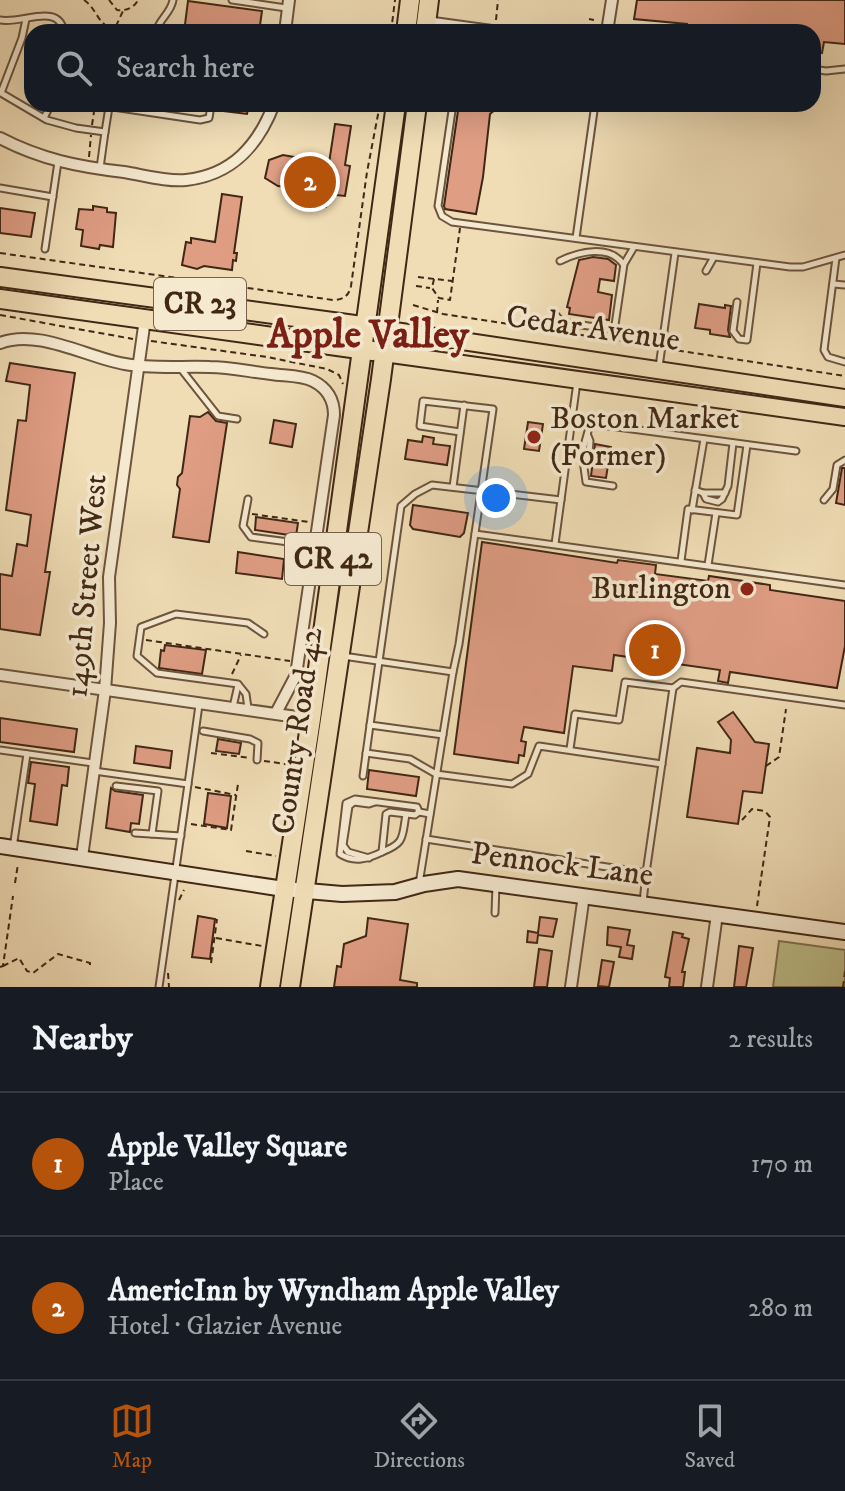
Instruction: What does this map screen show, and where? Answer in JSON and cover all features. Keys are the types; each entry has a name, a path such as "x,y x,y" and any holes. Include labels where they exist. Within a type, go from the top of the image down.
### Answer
{"highway":[{"path":"407,24 410,0"},
{"path":"426,24 429,0"},
{"name":"County Road 42","path":"270,987 311,719 395,112"},
{"name":"County Road 42","path":"290,987 388,330 416,112"},
{"name":"Cedar Avenue","path":"0,277 388,330"},
{"name":"Cedar Avenue","path":"0,299 384,353"}],"main road":[{"name":"Cedar Avenue","path":"388,330 845,398"},
{"name":"Cedar Avenue","path":"384,353 845,417"}],"street":[{"path":"608,24 612,0"},
{"path":"286,24 289,4"},
{"path":"0,138 29,153 58,162 184,180 214,173 243,156 264,131 271,112"},
{"name":"149th Street West","path":"82,857 105,690 110,623 109,577 145,319"},
{"path":"0,343 14,340 49,343 139,366 211,367 307,379 327,392 332,399 334,415 296,675 276,713"},
{"path":"0,675 311,719"},
{"name":"Pennock Lane","path":"6,847 284,889 365,895 458,879 845,932"},
{"path":"571,987 584,895"},
{"path":"707,987 717,914"}],"lane":[{"path":"159,24 172,7 173,0"},
{"path":"232,0 289,4"},
{"path":"0,20 18,22 49,15 63,24"},
{"path":"25,24 26,19"},
{"path":"24,28 1,93 24,106"},
{"path":"821,70 845,69"},
{"path":"34,112 76,128 105,132"},
{"path":"44,118 47,112"},
{"path":"100,169 108,112"},
{"path":"154,112 200,120 209,118 210,112"},
{"path":"452,112 438,206 442,216 452,222 803,267 845,255"},
{"path":"576,238 594,112"},
{"path":"45,249 58,162"},
{"path":"0,188 53,197"},
{"path":"553,312 561,321 568,323 609,329 615,325 624,264 634,247"},
{"path":"560,261 584,250 614,255 624,264"},
{"path":"659,368 675,253"},
{"path":"706,271 714,257"},
{"path":"836,257 824,350 828,357 845,362"},
{"path":"737,302 733,331 739,339 747,340 757,263"},
{"path":"833,284 845,285"},
{"path":"180,368 218,416 237,419"},
{"path":"555,544 577,380"},
{"path":"419,885 459,644 493,409 423,401 420,426 460,432"},
{"path":"453,487 464,405"},
{"path":"572,421 796,451"},
{"path":"590,424 589,454 584,458 586,482 613,486"},
{"path":"692,510 704,439"},
{"path":"695,490 703,493 706,499 718,502 726,492 733,443"},
{"path":"681,561 688,509 737,515 747,445"},
{"path":"824,500 833,489 837,465 845,460"},
{"path":"363,776 401,506 432,485 561,500"},
{"path":"248,499 243,526 251,537 296,543"},
{"path":"708,565 716,513"},
{"path":"475,534 845,585"},
{"path":"248,710 246,694 238,684 157,673 137,656 141,627 176,614 248,623 264,634"},
{"path":"339,656 453,672"},
{"path":"570,749 575,714 619,720 625,682 673,688 681,682 844,705 845,695"},
{"path":"233,707 238,684"},
{"path":"643,904 673,688"},
{"path":"159,987 191,785 199,703"},
{"path":"370,725 443,735"},
{"path":"203,731 258,743 257,760"},
{"path":"366,753 410,759 436,774 512,784 528,774 539,746 662,764"},
{"path":"0,750 191,785"},
{"path":"6,847 27,754"},
{"path":"137,788 138,777"},
{"path":"116,786 158,791 152,834"},
{"path":"406,814 402,841 398,846 365,860 340,854 346,803 355,799 417,807 419,812"},
{"path":"382,852 386,814 430,814"},
{"path":"135,833 181,836"},
{"path":"426,839 646,873"},
{"path":"495,913 496,884"}],"path":[{"path":"84,0 93,6 102,24"},
{"path":"109,0 117,10 124,11 133,7 138,0"},
{"path":"392,24 395,0"},
{"path":"497,24 498,0"},
{"path":"117,24 124,11"},
{"path":"589,19 594,20"},
{"path":"0,253 342,299 348,295 351,286 378,112"},
{"path":"439,298 450,300 461,223"},
{"path":"418,277 453,281"},
{"path":"434,279 432,288 439,298 437,313"},
{"path":"416,286 432,288"},
{"path":"413,305 437,313 845,376"},
{"path":"0,315 327,369 339,375 344,388"},
{"path":"251,514 311,523"},
{"path":"139,639 291,661"},
{"path":"231,675 242,654"},
{"path":"766,766 779,757 786,709"},
{"path":"211,753 286,764"},
{"path":"189,824 231,830 238,784"},
{"path":"191,785 236,795"},
{"path":"742,820 752,809 765,811 770,817 757,906"},
{"path":"246,851 276,856"},
{"path":"15,883 18,864"},
{"path":"1,966 13,896"},
{"path":"211,963 217,919"},
{"path":"216,938 263,946"},
{"path":"1,966 19,958 27,971 33,973 58,954 78,958 90,963 90,966"},
{"path":"843,987 845,971"}],"green space":[{"path":"779,941 845,950 845,987 773,987"}],"building":[{"path":"637,0 845,0 845,44 824,42 821,53 821,24 687,24 634,19"},
{"path":"188,1 262,11 260,24 185,24"},
{"path":"458,112 492,112 476,214 445,209"},
{"path":"335,124 351,126 345,165 350,166 345,196 327,194 326,207 318,206 320,192 278,186 265,178 269,160 283,155 329,163"},
{"path":"222,194 242,197 234,253 237,253 236,261 233,260 232,270 204,266 197,269 182,265 186,242 191,243 191,238 215,242"},
{"path":"93,206 116,213 113,247 100,245 99,249 81,246 83,230 76,229 79,209 93,210"},
{"path":"0,208 35,213 31,237 0,233"},
{"path":"593,257 608,259 616,265 614,281 600,279 598,292 612,295 609,320 569,314 570,308 567,307 579,260"},
{"path":"699,304 731,306 730,337 695,328"},
{"path":"10,363 75,373 45,572 50,572 40,635 0,629 0,574 12,576 17,544 27,546 31,515 6,510 18,420 26,421 30,385 6,381"},
{"path":"208,412 216,421 227,423 209,542 173,537 180,489 178,477 182,473 190,416 200,417"},
{"path":"274,420 296,424 292,447 270,443"},
{"name":"Boston Market (Former)","path":"528,422 543,424 539,451 524,449"},
{"path":"423,436 434,438 433,444 450,446 447,465 405,459 408,440 422,442"},
{"path":"595,444 611,447 606,478 591,476"},
{"path":"842,468 845,468 845,505 836,503"},
{"path":"413,505 468,513 464,533 460,537 413,529 410,525"},
{"path":"256,517 298,523 296,536 255,530"},
{"path":"482,542 617,563 618,560 656,565 655,574 708,581 709,576 770,585 770,590 845,601 845,646 837,688 730,672 728,683 718,681 720,670 614,655 612,671 573,666 564,733 524,727 521,741 526,742 524,756 519,755 518,763 454,754"},
{"path":"238,552 284,559 282,579 236,573"},
{"path":"165,645 206,650 202,674 159,668 161,650 164,651"},
{"path":"733,712 755,742 769,744 762,793 743,791 738,824 687,817 697,748 730,753 731,740 718,722"},
{"path":"0,718 77,729 74,752 0,742"},
{"path":"218,739 241,743 239,754 216,751"},
{"path":"136,746 172,751 170,768 134,763"},
{"path":"31,762 69,767 67,786 62,785 57,825 30,821 35,784 28,783"},
{"path":"369,770 419,777 416,796 367,789"},
{"path":"111,788 143,795 139,824 131,823 130,832 106,828"},
{"path":"208,793 231,796 227,828 204,824"},
{"path":"198,916 215,919 210,959 192,957"},
{"path":"540,917 557,919 553,937 538,935 537,943 527,942 528,931 538,933"},
{"path":"368,918 408,924 400,980 417,983 417,987 334,987 344,944 366,936"},
{"path":"608,927 630,930 627,945 634,946 632,959 619,957 621,947 607,945"},
{"path":"673,932 689,939 682,972 685,972 683,987 669,987 670,978 665,977"},
{"path":"739,946 753,948 746,987 734,987"},
{"path":"539,949 552,951 547,987 534,987"},
{"path":"602,960 614,962 609,987 598,986"}],"place":[{"name":"AmericInn by Wyndham Apple Valley","path":"310,182"},
{"name":"Boston Market (Former)","path":"534,437"},
{"name":"Burlington","path":"747,589"},
{"name":"Apple Valley Square","path":"655,650"}],"district":[{"name":"Apple Valley","path":"368,336"}]}
